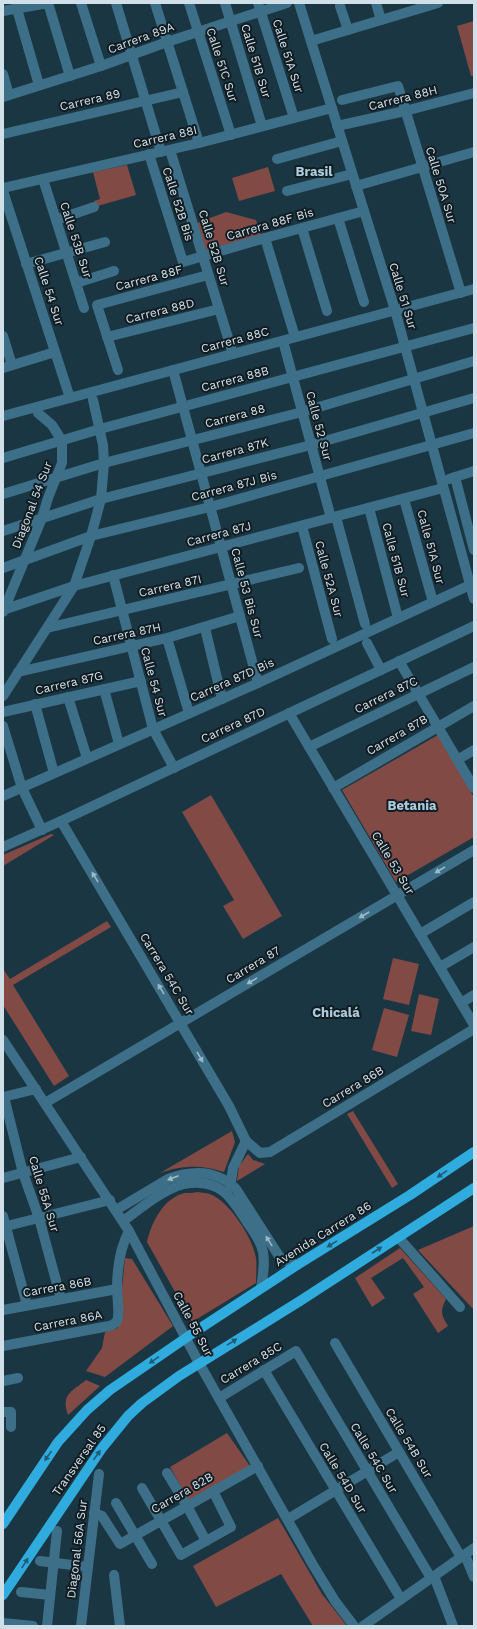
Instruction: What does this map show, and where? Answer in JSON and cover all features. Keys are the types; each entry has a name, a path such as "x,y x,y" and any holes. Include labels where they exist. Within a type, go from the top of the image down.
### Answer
{"main road":[{"name":"Avenida Carrera 86","path":"186,1338 297,1265 410,1195 474,1152"},
{"path":"199,1363 474,1188"},
{"name":"Transversal 85","path":"3,1524 54,1448 87,1410 110,1390 186,1338"},
{"name":"Transversal 85","path":"3,1595 86,1469 115,1431 128,1416 160,1388 199,1363"}],"street":[{"path":"3,11 48,3 70,76"},
{"path":"80,3 101,66"},
{"name":"Calle 52B Sur","path":"116,3 145,101 165,151 202,257 233,354"},
{"path":"155,3 199,143"},
{"name":"Calle 51C Sur","path":"189,3 231,134"},
{"name":"Calle 51B Sur","path":"225,3 262,126"},
{"name":"Carrera 89A","path":"6,96 131,56 167,42 231,21 259,7 287,3"},
{"name":"Calle 51 Sur","path":"299,3 395,310 474,599"},
{"path":"376,3 381,20"},
{"path":"311,41 381,20 411,7 438,3"},
{"path":"340,6 348,30"},
{"name":"Calle 51A Sur","path":"259,7 294,118"},
{"path":"17,9 39,86"},
{"path":"3,74 6,96"},
{"name":"Calle 50A Sur","path":"342,100 398,86 461,293"},
{"name":"Carrera 89","path":"3,134 183,92"},
{"name":"Carrera 88H","path":"337,126 405,111 474,93"},
{"name":"Carrera 88I","path":"3,190 43,179 199,143 332,108"},
{"path":"277,159 342,141"},
{"path":"356,186 474,152"},
{"name":"Calle 52B Bis","path":"149,154 183,262"},
{"path":"287,191 352,174"},
{"name":"Calle 53B Sur","path":"43,179 84,308"},
{"name":"Calle 54 Sur","path":"3,190 70,398"},
{"path":"56,220 94,207"},
{"name":"Carrera 88F Bis","path":"183,262 364,211"},
{"path":"338,218 364,302"},
{"path":"302,228 327,311"},
{"path":"264,238 295,337"},
{"path":"26,264 105,242"},
{"path":"76,282 114,271"},
{"name":"Carrera 88F","path":"107,337 97,305 208,276"},
{"name":"Carrera 88C","path":"3,416 474,289"},
{"name":"Carrera 88D","path":"107,337 219,309"},
{"name":"Carrera 88B","path":"3,458 183,406 474,328"},
{"path":"3,336 8,366 55,352"},
{"path":"107,337 118,370"},
{"name":"Calle 52 Sur","path":"283,341 319,477 365,624"},
{"name":"Carrera 88","path":"3,494 104,463 302,412 474,361"},
{"name":"Calle 53 Bis Sur","path":"173,370 258,683"},
{"name":"Carrera 87K","path":"3,531 101,499 311,445 474,398"},
{"path":"3,696 74,586 91,536 101,499 104,463 100,429 93,400"},
{"path":"38,413 52,426 62,441"},
{"name":"Carrera 87J Bis","path":"3,568 91,536 210,507 474,433"},
{"name":"Diagonal 54 Sur","path":"4,611 42,518 62,463 62,441"},
{"name":"Carrera 87J","path":"4,611 74,586 113,575 404,499 442,485 455,477 474,471"},
{"path":"455,477 474,550"},
{"name":"Calle 51A Sur","path":"404,499 433,602"},
{"name":"Calle 51B Sur","path":"369,508 398,618"},
{"name":"Calle 52A Sur","path":"302,526 332,639"},
{"name":"Carrera 87I","path":"47,628 299,568"},
{"name":"Calle 54 Sur","path":"113,575 153,729 174,768"},
{"name":"Carrera 87D Bis","path":"3,796 258,683 470,586"},
{"name":"Carrera 87H","path":"18,672 167,638 205,628 240,616"},
{"name":"Carrera 87D","path":"3,846 42,830 474,626"},
{"path":"205,628 222,699"},
{"path":"167,638 189,713"},
{"path":"367,643 381,670"},
{"path":"399,661 474,788"},
{"name":"Carrera 87C","path":"309,747 474,667"},
{"name":"Carrera 87G","path":"3,712 141,680"},
{"path":"104,689 119,744"},
{"path":"68,697 87,758"},
{"path":"35,704 54,773"},
{"name":"Carrera 87B","path":"333,788 474,706"},
{"name":"Calle 53 Sur","path":"289,713 474,1025"},
{"path":"3,726 22,788 42,830"},
{"path":"457,760 474,750"},
{"name":"Carrera 54C Sur","path":"61,821 229,1106 246,1141"},
{"name":"Carrera 87","path":"45,1103 474,850"},
{"path":"420,934 474,902"},
{"path":"440,967 474,947"},
{"path":"461,1003 474,995"},
{"name":"Carrera 86B","path":"246,1141 260,1153 270,1152 474,1029"},
{"name":"Calle 55 Sur","path":"3,1040 110,1200 129,1231 199,1363 332,1594 354,1626"},
{"path":"4,1097 36,1089"},
{"name":"Calle 55A Sur","path":"4,1097 23,1173 39,1218 61,1299"},
{"path":"231,1198 230,1183 233,1168 246,1141"},
{"path":"3,1178 81,1157"},
{"path":"116,1210 168,1179 187,1173 208,1173 218,1176 230,1183 239,1194 279,1256 286,1261 297,1265"},
{"path":"123,1221 178,1185 205,1183 217,1187 231,1198 260,1243 264,1269 261,1288"},
{"path":"27,1305 4,1223 39,1218 110,1200"},
{"name":"Carrera 86A","path":"3,1346 113,1325 118,1318 117,1289 119,1261 123,1243 129,1231"},
{"path":"398,1237 460,1307"},
{"name":"Carrera 86B","path":"3,1310 117,1289"},
{"name":"Calle 54B Sur","path":"335,1343 399,1452 463,1556 474,1577"},
{"name":"Carrera 85C","path":"219,1398 296,1350"},
{"name":"Calle 54C Sur","path":"296,1350 367,1471 432,1577 453,1626"},
{"name":"Calle 54D Sur","path":"264,1370 401,1599"},
{"path":"3,1381 18,1378"},
{"path":"7,1412 11,1427"},
{"path":"288,1519 399,1452"},
{"name":"Carrera 82B","path":"94,1513 102,1516 120,1544 258,1466"},
{"path":"167,1473 206,1541"},
{"name":"Diagonal 56A Sur","path":"81,1626 99,1474"},
{"path":"142,1488 181,1555 231,1527 213,1491"},
{"path":"116,1503 152,1564"},
{"path":"46,1626 57,1531"},
{"path":"362,1626 474,1548"},
{"path":"40,1561 88,1567"},
{"path":"114,1575 120,1626"},
{"path":"21,1592 50,1596"},
{"path":"3,1623 33,1626"}],"shaded area":[{"path":"474,21 474,76 471,76 457,26"},
{"path":"127,165 136,195 94,207 94,201 100,199 93,172"},
{"path":"268,167 275,191 239,201 232,178"},
{"path":"226,212 256,220 261,235 205,251 197,223"},
{"path":"438,735 474,797 474,837 396,882 342,790"},
{"path":"211,795 282,916 243,939 223,906 234,900 182,812"},
{"path":"51,834 54,835 3,866 3,855"},
{"path":"107,921 111,927 13,985 69,1076 54,1086 3,1005 3,969 10,979"},
{"path":"393,958 419,964 409,1005 383,999"},
{"path":"419,994 439,999 431,1035 411,1031"},
{"path":"384,1008 409,1015 397,1057 372,1050"},
{"path":"353,1111 398,1184 392,1188 347,1114"},
{"path":"232,1131 235,1142 224,1172 208,1168 185,1167 160,1173"},
{"path":"248,1154 253,1160 265,1164 237,1181 239,1166"},
{"path":"198,1192 210,1194 217,1198 225,1204 239,1221 254,1250 256,1258 256,1283 192,1322 147,1242 155,1219 165,1205 178,1195"},
{"path":"474,1226 474,1310 418,1250"},
{"path":"400,1248 446,1299 442,1313 448,1326 438,1333 413,1294 424,1287 403,1258 371,1278 385,1298 372,1307 355,1278"},
{"path":"125,1258 132,1259 173,1326 105,1377 86,1371 102,1348 105,1332 118,1328"},
{"path":"86,1380 100,1386 68,1415 66,1402 69,1394"},
{"path":"227,1433 250,1466 189,1501 170,1467"},
{"path":"278,1518 322,1594 347,1626 313,1626 281,1574 216,1607 193,1566"}],"district":[{"name":"Brasil","path":"314,171"},
{"name":"Betania","path":"412,805"},
{"name":"Chicalá","path":"336,1012"}]}
